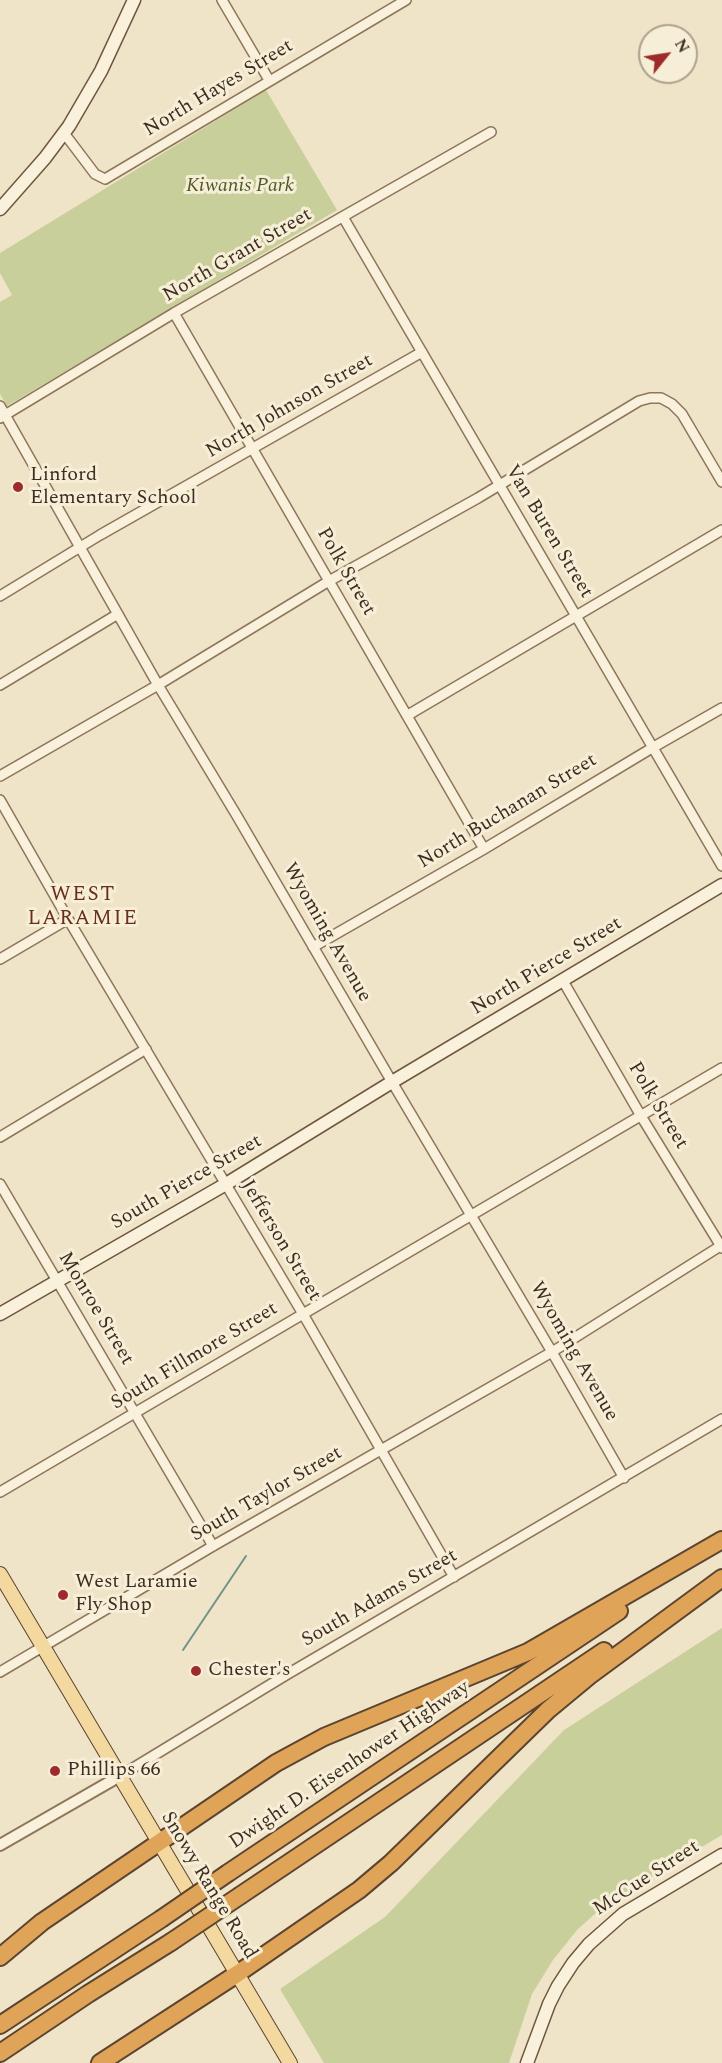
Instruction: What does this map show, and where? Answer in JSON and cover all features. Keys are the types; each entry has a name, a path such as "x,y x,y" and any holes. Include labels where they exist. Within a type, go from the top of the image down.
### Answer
{"highway":[{"path":"0,1957 42,1922 276,1763 324,1737 528,1652 722,1541"},
{"name":"Dwight D. Eisenhower Highway","path":"0,2025 722,1541"},
{"path":"0,2053 87,1994 242,1895 722,1574"},
{"path":"100,2063 237,1974 359,1890 391,1863 548,1710 589,1676 722,1578"}],"main road":[{"path":"0,209 64,134 86,100 134,0"},
{"name":"North Pierce Street","path":"392,1082 722,885"},
{"name":"South Pierce Street","path":"0,1314 226,1184 392,1082"},
{"name":"Snowy Range Road","path":"0,1574 290,2063"},
{"name":"McCue Street","path":"527,2063 558,1986 589,1944 622,1914 722,1855"}],"street":[{"path":"222,0 269,80"},
{"name":"North Hayes Street","path":"64,134 95,174 105,179 406,0"},
{"name":"North Grant Street","path":"3,417 174,313 491,132"},
{"name":"Van Buren Street","path":"343,217 722,866"},
{"name":"Polk Street","path":"174,313 484,849"},
{"name":"North Johnson Street","path":"0,596 81,546 422,352"},
{"path":"0,776 639,401 661,398 672,404 682,414 722,482"},
{"name":"Wyoming Avenue","path":"0,406 3,417 81,546 158,685 624,1478"},
{"path":"408,715 722,530"},
{"path":"0,685 118,614"},
{"name":"North Buchanan Street","path":"313,947 722,708"},
{"name":"Jefferson Street","path":"0,800 68,919 303,1314 454,1576"},
{"path":"0,959 68,919"},
{"name":"Polk Street","path":"563,981 641,1116 722,1246"},
{"path":"0,1137 146,1049"},
{"name":"South Fillmore Street","path":"0,1492 722,1068"},
{"name":"Monroe Street","path":"0,1184 137,1413 213,1546"},
{"name":"South Taylor Street","path":"0,1671 552,1352 722,1246"},
{"name":"South Adams Street","path":"0,1845 722,1419"}],"green space":[{"name":"Kiwanis Park","path":"266,90 337,210 7,406 0,394 0,302 12,295 0,273 0,253"},
{"path":"722,1628 722,1835 626,1892 597,1912 577,1930 553,1960 532,1994 509,2063 324,2063 280,1989 385,1917 564,1730"}],"waterway":[{"path":"183,1650 246,1556"}],"place":[{"name":"Linford Elementary School","path":"18,487"},
{"name":"West Laramie Fly Shop","path":"63,1595"},
{"name":"Chester's","path":"196,1671"},
{"name":"Phillips 66","path":"55,1771"}],"district":[{"name":"WEST LARAMIE","path":"83,908"}]}
